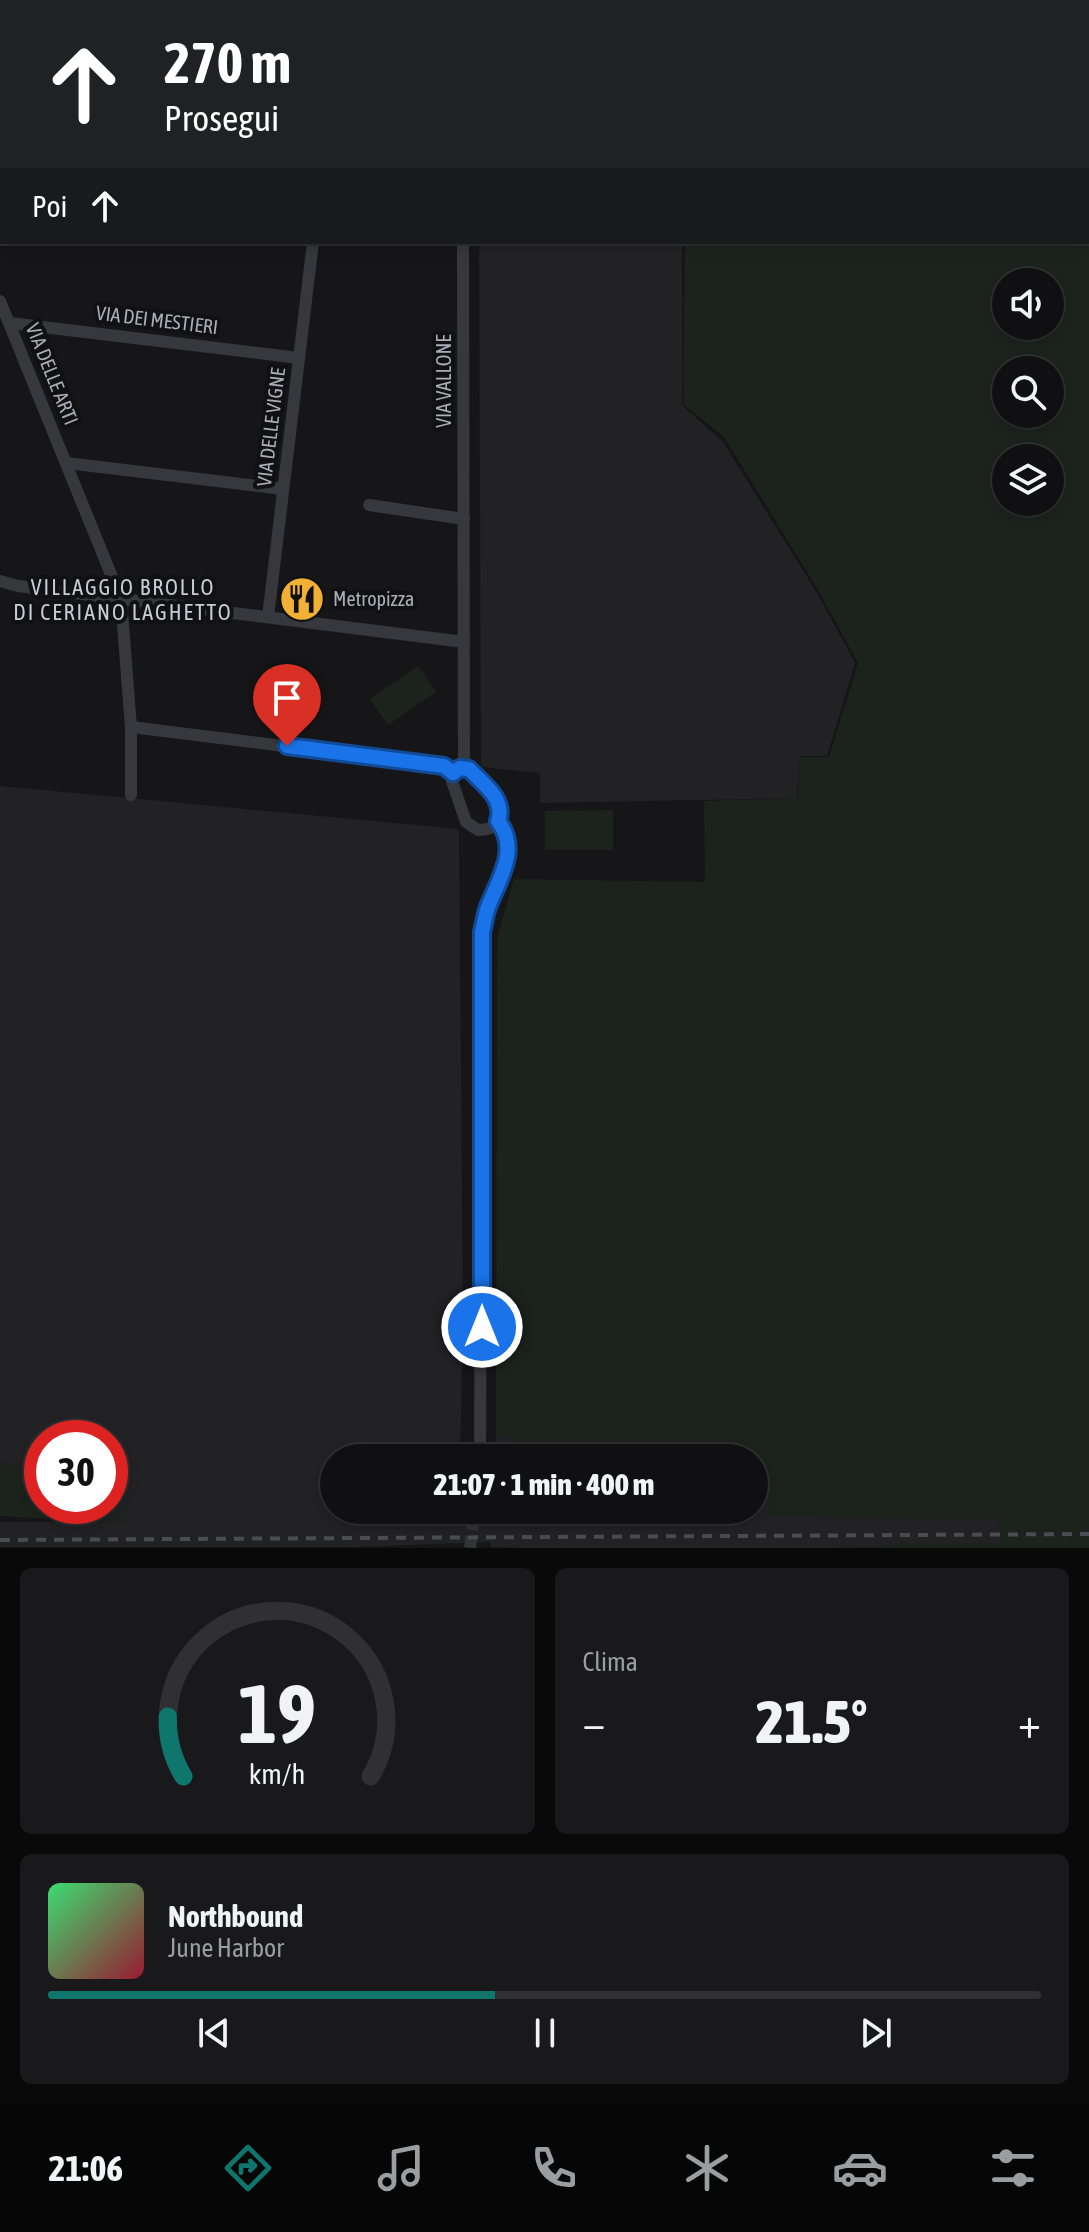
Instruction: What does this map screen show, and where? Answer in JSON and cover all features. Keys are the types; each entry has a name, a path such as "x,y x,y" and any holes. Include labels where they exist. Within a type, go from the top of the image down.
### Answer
{"street":[{"name":"VIA DELLE VIGNE","path":"268,617 313,244"},
{"name":"VIA VALLONE","path":"463,244 464,642 459,770 452,781 466,822 478,830 486,830 498,821"},
{"name":"VIA DELLE ARTI","path":"0,301 121,599 131,727 131,795"},
{"name":"VIA DEI MESTIERI","path":"10,323 299,358"},
{"path":"67,463 283,489"},
{"path":"369,505 464,519"},
{"path":"0,581 18,586 464,642"},
{"path":"131,727 469,769 497,799 501,813 498,821 508,840 509,854 486,912 482,932 480,1444"}],"shaded area":[{"path":"479,244 682,244 682,405 723,442 817,593 855,663 827,756 799,756 797,798 540,803 540,773 481,767"},
{"path":"685,244 1089,244 1089,1548 832,1548 895,1547 895,1543 1000,1543 999,1518 769,1517 768,1444 532,1444 496,1435 497,938 514,879 705,882 704,801 798,798 799,757 829,757 858,663 820,593 724,437 683,404"},
{"path":"418,666 436,692 388,725 370,699"},
{"path":"0,786 459,829 463,1314 460,1444 320,1444 320,1524 768,1524 768,1475 770,1517 1089,1517 1089,1543 896,1543 895,1547 832,1548 521,1548 491,1547 490,1542 356,1547 0,1547 0,1522 128,1524 128,1420 24,1420 24,1472 0,1461"},
{"path":"613,810 613,850 545,850 545,811"},
{"path":"496,1435 532,1444 495,1444"},
{"path":"0,1461 24,1472 24,1517 0,1516"}],"tunnel":[{"path":"470,1548 473,1524"}],"railway":[{"path":"0,1540 1089,1534"}],"place":[{"name":"Metropizza","path":"302,599"}],"district":[{"name":"VILLAGGIO BROLLO DI CERIANO LAGHETTO","path":"123,600"}],"route":[{"path":"287,746 444,766 453,773 460,768 469,769 500,805 498,821 508,840 509,854 486,912 482,932 482,1327"}]}
